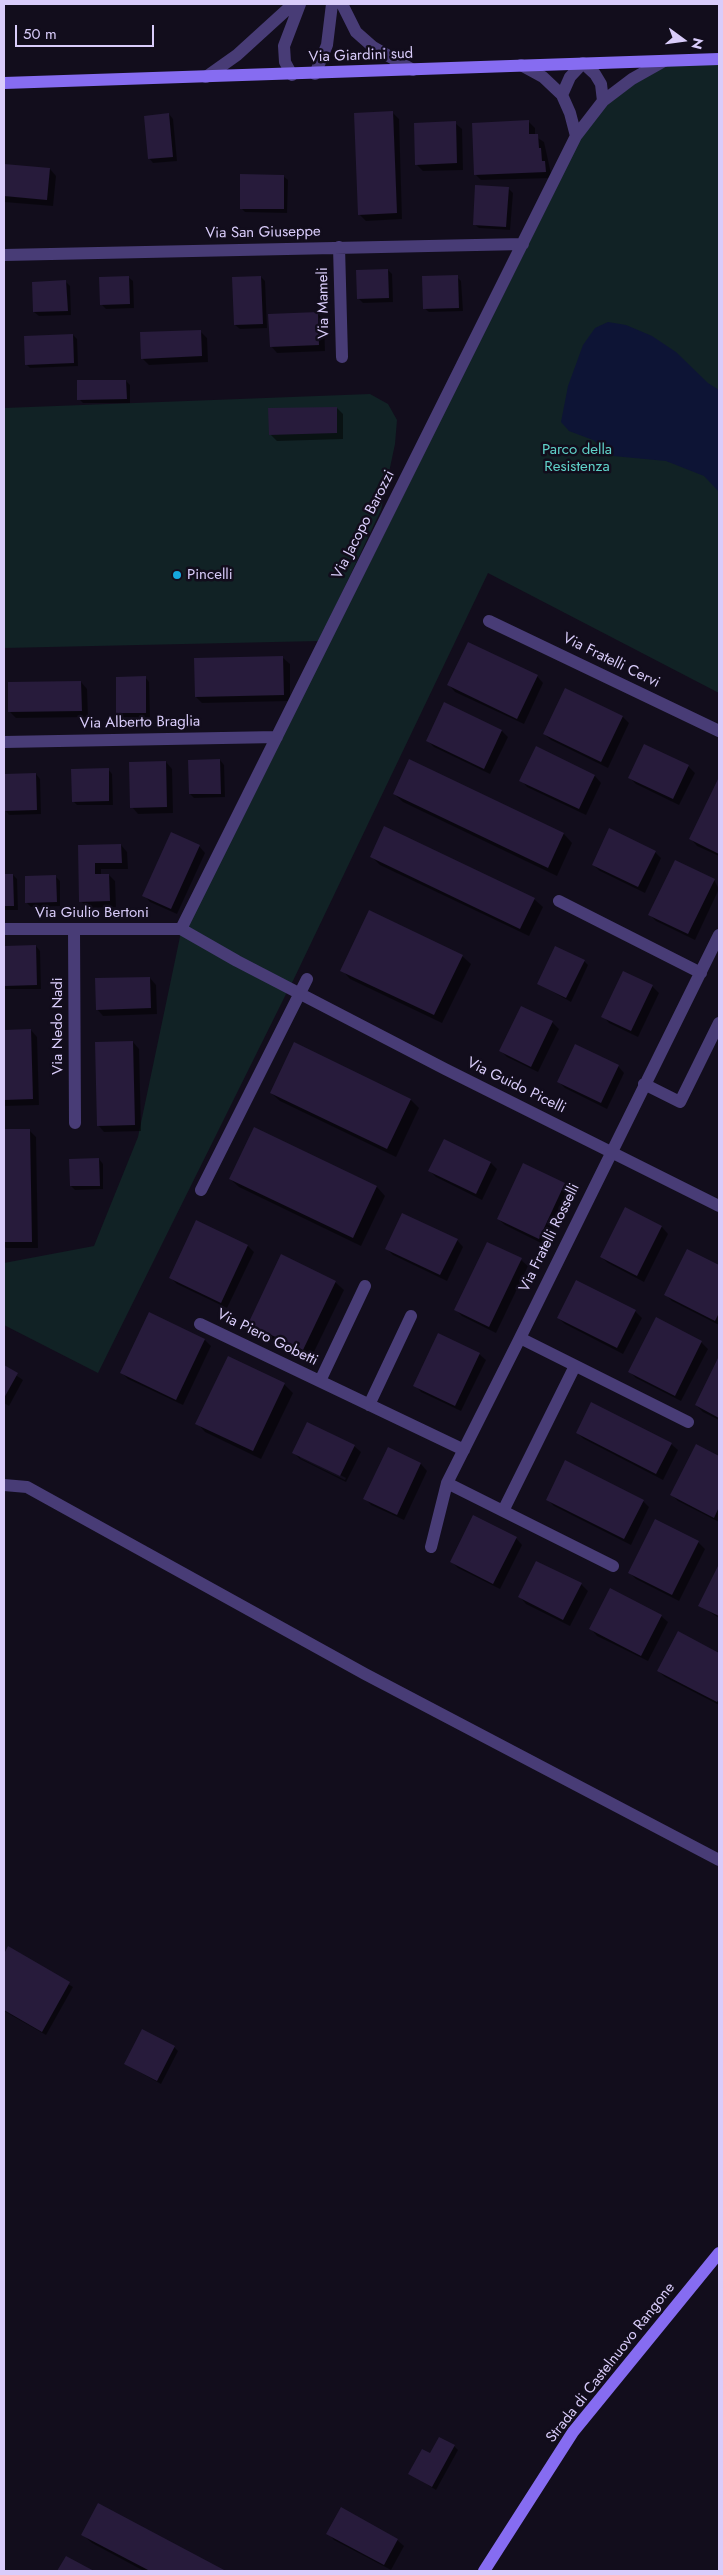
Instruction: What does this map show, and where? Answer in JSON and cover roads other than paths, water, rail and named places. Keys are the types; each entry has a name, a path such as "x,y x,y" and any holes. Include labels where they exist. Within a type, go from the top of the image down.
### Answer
{"main road":[{"name":"Via Giardini sud","path":"4,83 292,75 719,59"},
{"name":"Strada di Castelnuovo Rangone","path":"484,2571 573,2432 719,2254"}],"street":[{"path":"206,77 237,55 292,4"},
{"path":"292,75 285,62 284,46 300,4"},
{"path":"315,74 327,45 332,4"},
{"path":"342,4 356,32 379,52 414,70"},
{"name":"Via Jacopo Barozzi","path":"181,929 576,136 603,101 632,79 664,61"},
{"path":"562,95 570,77 583,63 595,74 601,84 603,101"},
{"path":"521,65 543,76 562,95 570,113 576,136"},
{"name":"Via San Giuseppe","path":"4,255 523,244"},
{"name":"Via Mameli","path":"339,247 342,357"},
{"name":"Via Fratelli Cervi","path":"489,620 719,731"},
{"name":"Via Alberto Braglia","path":"4,742 277,737"},
{"path":"560,901 701,973"},
{"name":"Via Giulio Bertoni","path":"4,929 181,929"},
{"name":"Via Nedo Nadi","path":"74,929 75,1123"},
{"name":"Via Guido Picelli","path":"181,929 299,994 444,1069 719,1206"},
{"path":"610,1151 719,935"},
{"path":"201,1190 307,979"},
{"path":"644,1084 680,1102 719,1023"},
{"name":"Via Fratelli Rosselli","path":"430,1547 447,1484 610,1151"},
{"name":"Via Piero Gobetti","path":"320,1381 365,1286"},
{"path":"369,1405 411,1316"},
{"name":"Via Piero Gobetti","path":"200,1324 464,1450"},
{"path":"520,1338 688,1422"},
{"path":"503,1511 576,1366"},
{"path":"447,1484 613,1566"},
{"path":"4,1485 27,1487 365,1674 719,1860"}],"water":[{"path":"608,322 626,325 652,336 676,352 708,383 719,390 719,492 704,476 666,461 613,456 593,440 569,431 561,422 568,386 583,345 595,328"}],"place":[{"name":"Pincelli","path":"177,575"}],"park label":[{"name":"Parco della Resistenza","path":"577,458"}]}
